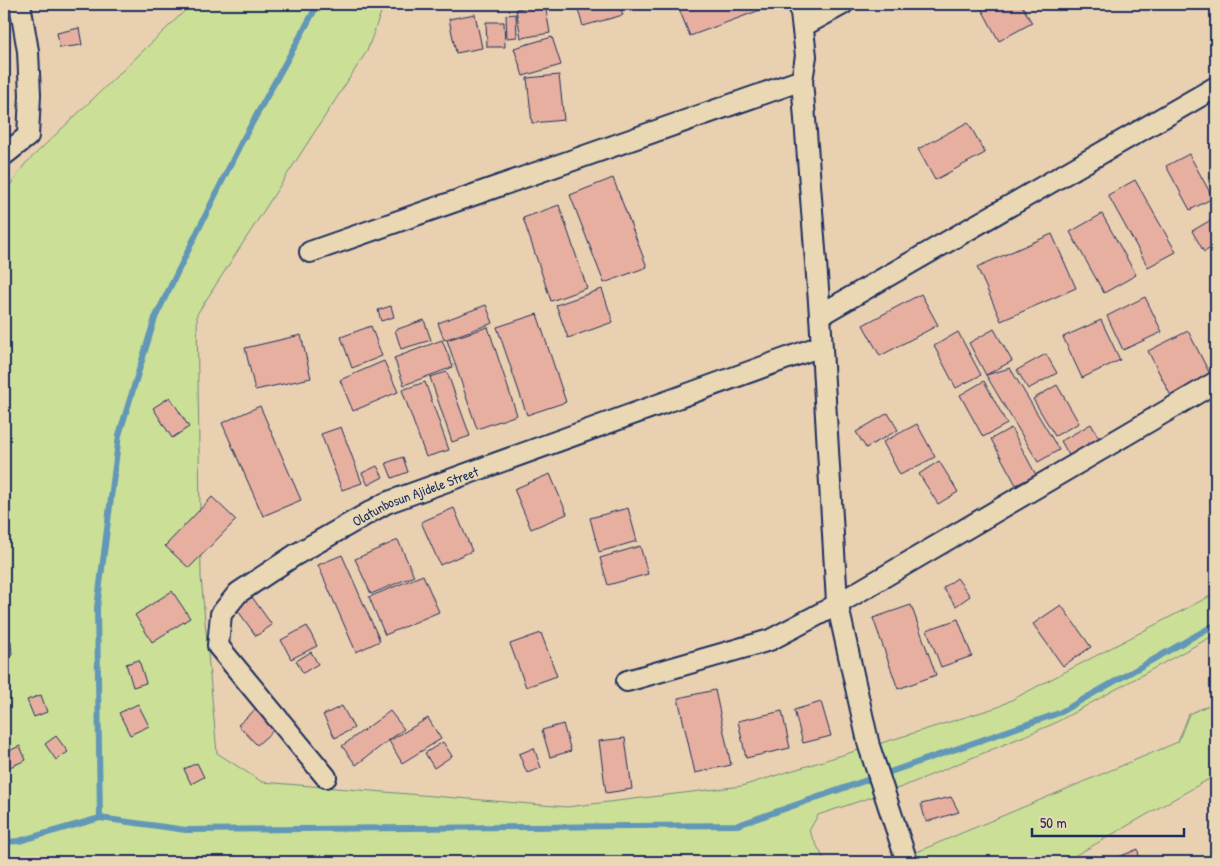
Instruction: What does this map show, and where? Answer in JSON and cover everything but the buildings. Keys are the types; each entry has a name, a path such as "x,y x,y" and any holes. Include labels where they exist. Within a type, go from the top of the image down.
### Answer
{"street":[{"path":"4,155 28,136 30,87 28,52 20,4"},
{"path":"800,4 806,56 802,80 820,315 838,602 869,746 907,862"},
{"path":"803,26 844,4"},
{"path":"310,252 802,80"},
{"path":"820,315 1216,87"},
{"name":"Olatunbosun Ajidele Street","path":"326,777 218,646 221,614 238,593 294,555 386,503 821,346"},
{"path":"627,680 770,640 829,609 1216,382"}],"green space":[{"path":"192,4 384,4 367,51 197,314 201,577 217,753 262,782 567,807 742,786 998,707 1216,593 1216,634 1053,724 902,787 818,815 809,831 825,861 833,862 4,862 4,194 25,164"},
{"path":"1216,702 1216,775 1064,862 893,862 1178,742 1189,714"}],"waterway":[{"path":"318,4 240,145 155,318 119,435 97,608 100,818 186,830 738,825 1059,713 1216,624"},
{"path":"4,842 19,841 100,818"}]}
